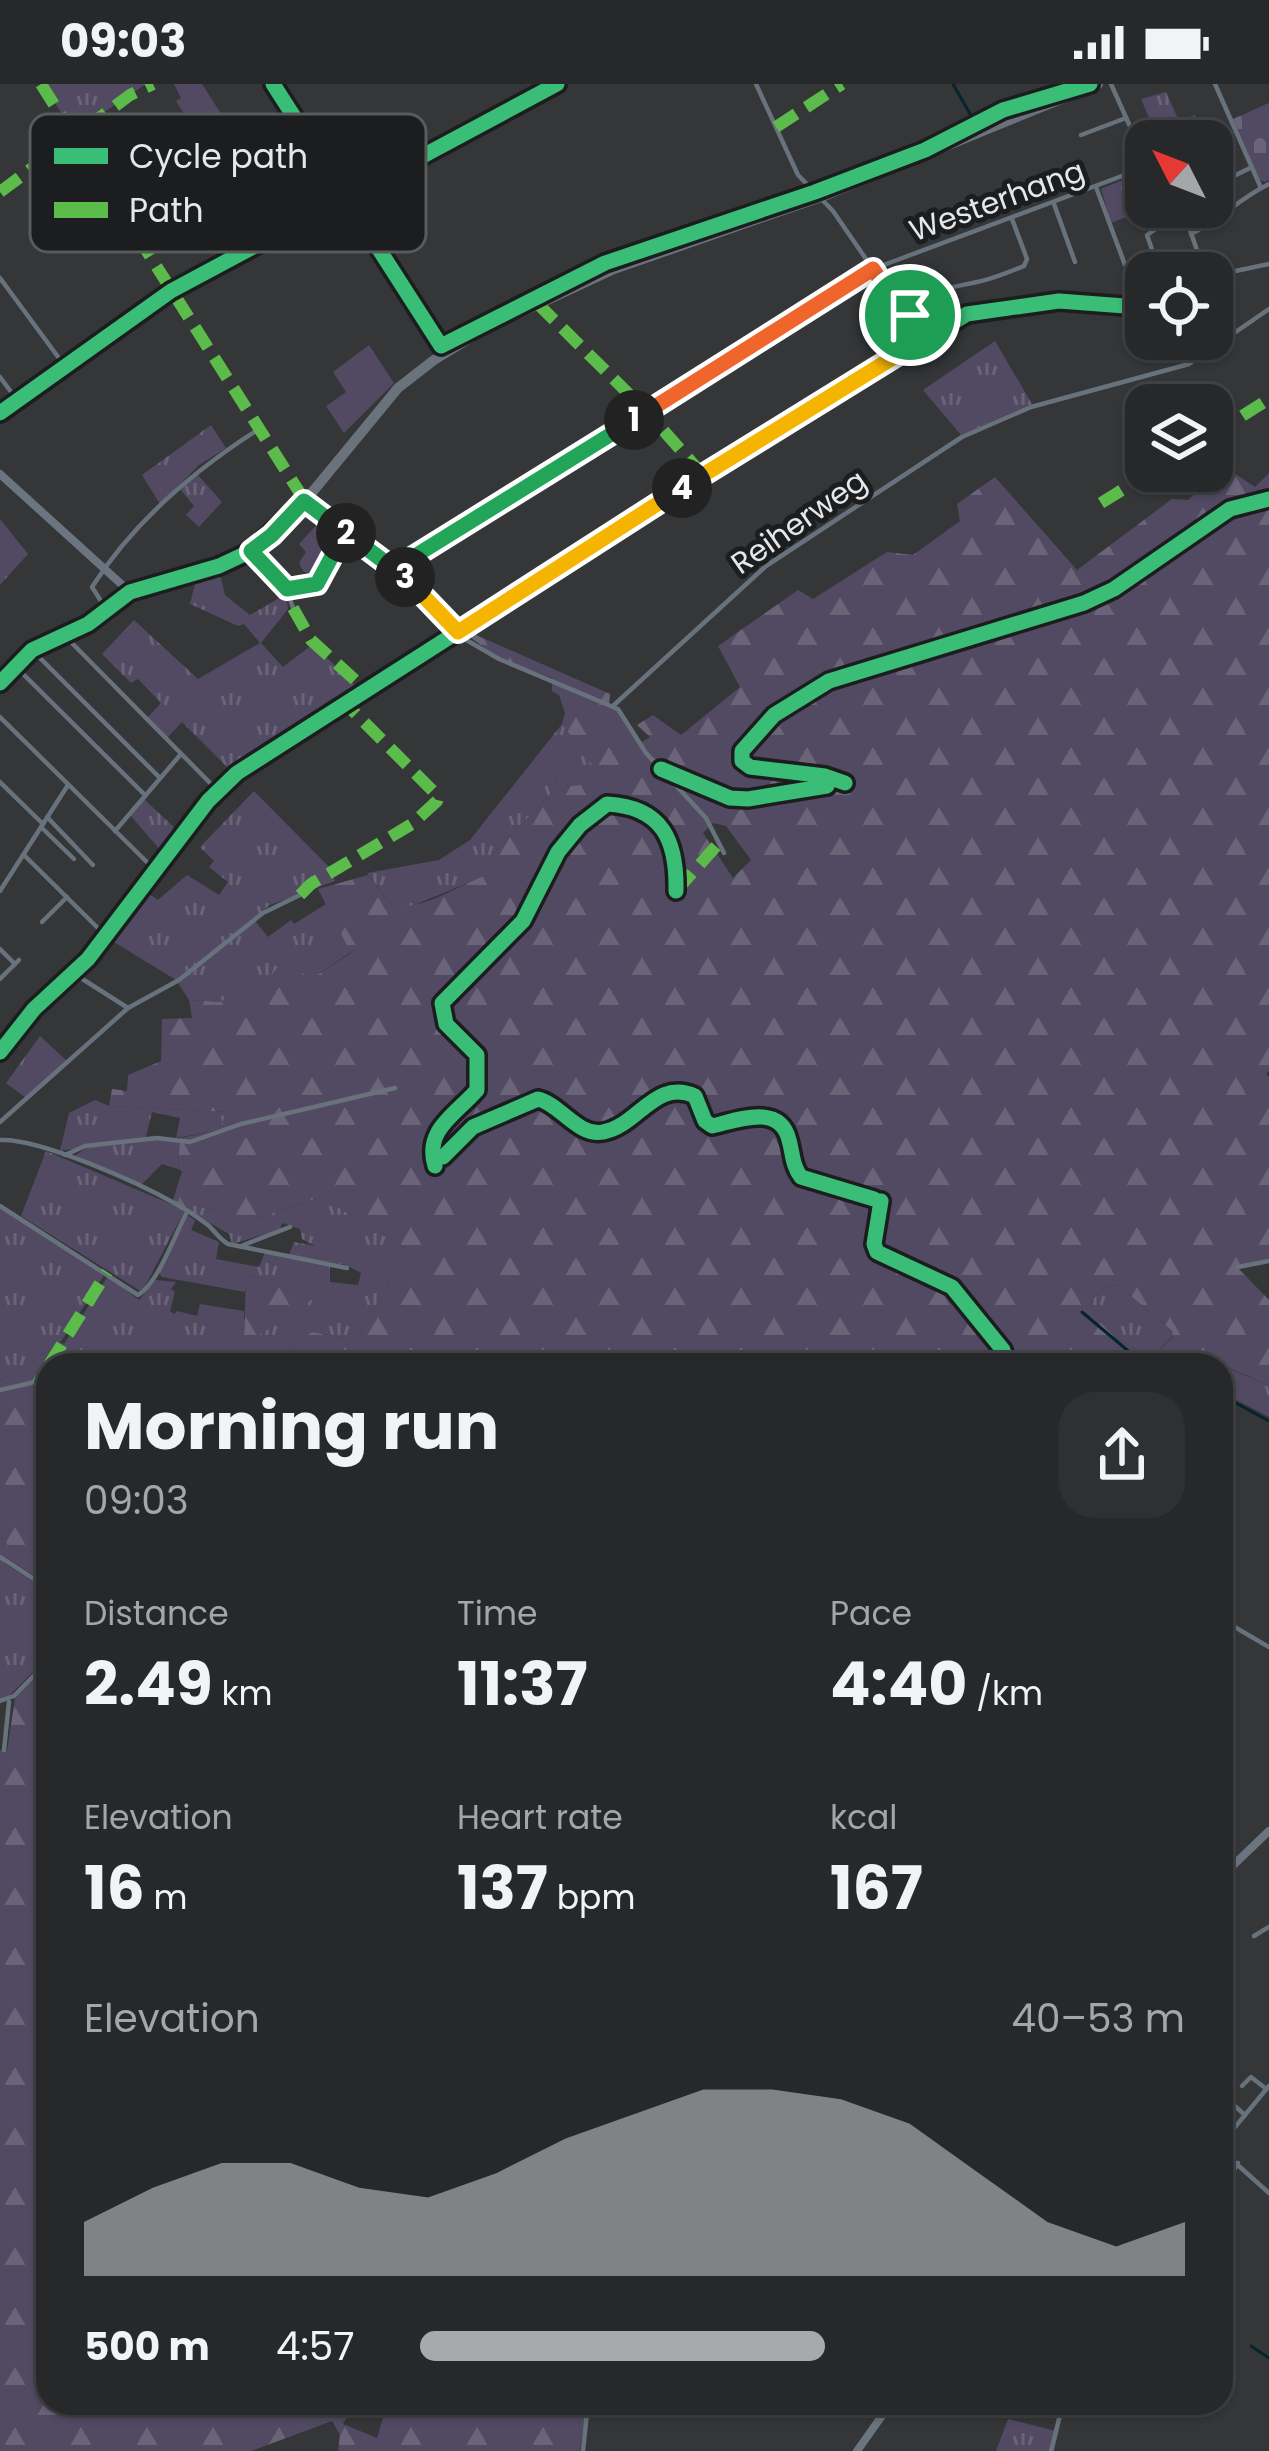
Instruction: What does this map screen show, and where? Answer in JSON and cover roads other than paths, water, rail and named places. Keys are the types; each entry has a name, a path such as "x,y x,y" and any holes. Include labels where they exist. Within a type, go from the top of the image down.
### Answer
{"main road":[{"path":"0,683 32,650 130,592 218,566 251,551 304,501 386,400 445,352 536,303 614,269 821,197 1098,84"}],"street":[{"path":"756,84 798,175 821,197 898,307 941,328"},
{"path":"1081,135 1126,118 1111,84"},
{"path":"1215,84 1261,188"},
{"path":"1233,176 1252,167"},
{"name":"Westerhang","path":"394,569 873,269 1125,174"},
{"path":"1191,234 1220,220 1237,200 1269,184"},
{"path":"1096,187 1124,265"},
{"path":"1054,204 1076,262"},
{"path":"910,315 939,290 1024,266 1027,259 1012,219"},
{"path":"1153,252 1148,236 1160,228"},
{"path":"1190,228 1199,252"},
{"path":"381,252 445,352"},
{"path":"1233,270 1269,264"},
{"path":"0,278 64,365"},
{"path":"0,1052 34,1009 106,937 217,790 237,772 941,328 978,311 1059,301 1125,306"},
{"name":"Reiherweg","path":"614,705 766,566 962,436 1031,406 1190,364 1269,309"},
{"path":"0,377 17,400"},
{"path":"106,609 92,587 129,537 199,468 259,429"},
{"path":"2,481 130,592"},
{"path":"304,501 394,569 458,632 499,659 614,705 646,753 706,818 724,853"},
{"path":"287,589 317,584 345,532"},
{"path":"251,551 287,589 293,608"},
{"path":"64,635 217,790"},
{"path":"32,650 160,778"},
{"path":"14,665 145,795"},
{"path":"0,717 157,872"},
{"path":"115,830 181,754"},
{"path":"0,782 93,865"},
{"path":"0,891 68,785"},
{"path":"44,823 74,859"},
{"path":"24,855 106,937"},
{"path":"0,868 9,877"},
{"path":"0,1122 128,1008 179,980 263,913 300,895"},
{"path":"42,922 67,897"},
{"path":"0,949 17,962 0,979"},
{"path":"72,973 128,1008"},
{"path":"65,1155 85,1146 157,1138 190,1142 241,1124 395,1088"},
{"path":"0,1140 15,1139 65,1155 187,1212 210,1226 220,1240 347,1268"},
{"path":"0,1206 135,1293 144,1294 187,1212"},
{"path":"241,1246 290,1227"},
{"path":"1238,1267 1269,1261"},
{"path":"0,1390 36,1383"},
{"path":"0,1557 36,1580"},
{"path":"1233,1626 1269,1647"},
{"path":"4,1750 10,1719 4,1700 36,1671"},
{"path":"1233,1866 1269,1831"},
{"path":"1254,1936 1269,1927"},
{"path":"1233,2131 1268,2088 1251,2077 1242,2086"},
{"path":"1233,2105 1245,2115"},
{"path":"1233,2158 1269,2193"},
{"path":"1233,2172 1238,2163"},
{"path":"583,2451 588,2415"},
{"path":"857,2451 882,2415"},
{"path":"1051,2451 1060,2415"}],"waterway":[{"path":"953,84 973,119"},
{"path":"1082,1312 1131,1353"},
{"path":"1233,1402 1269,1421"},
{"path":"1251,2346 1269,2358"}]}
